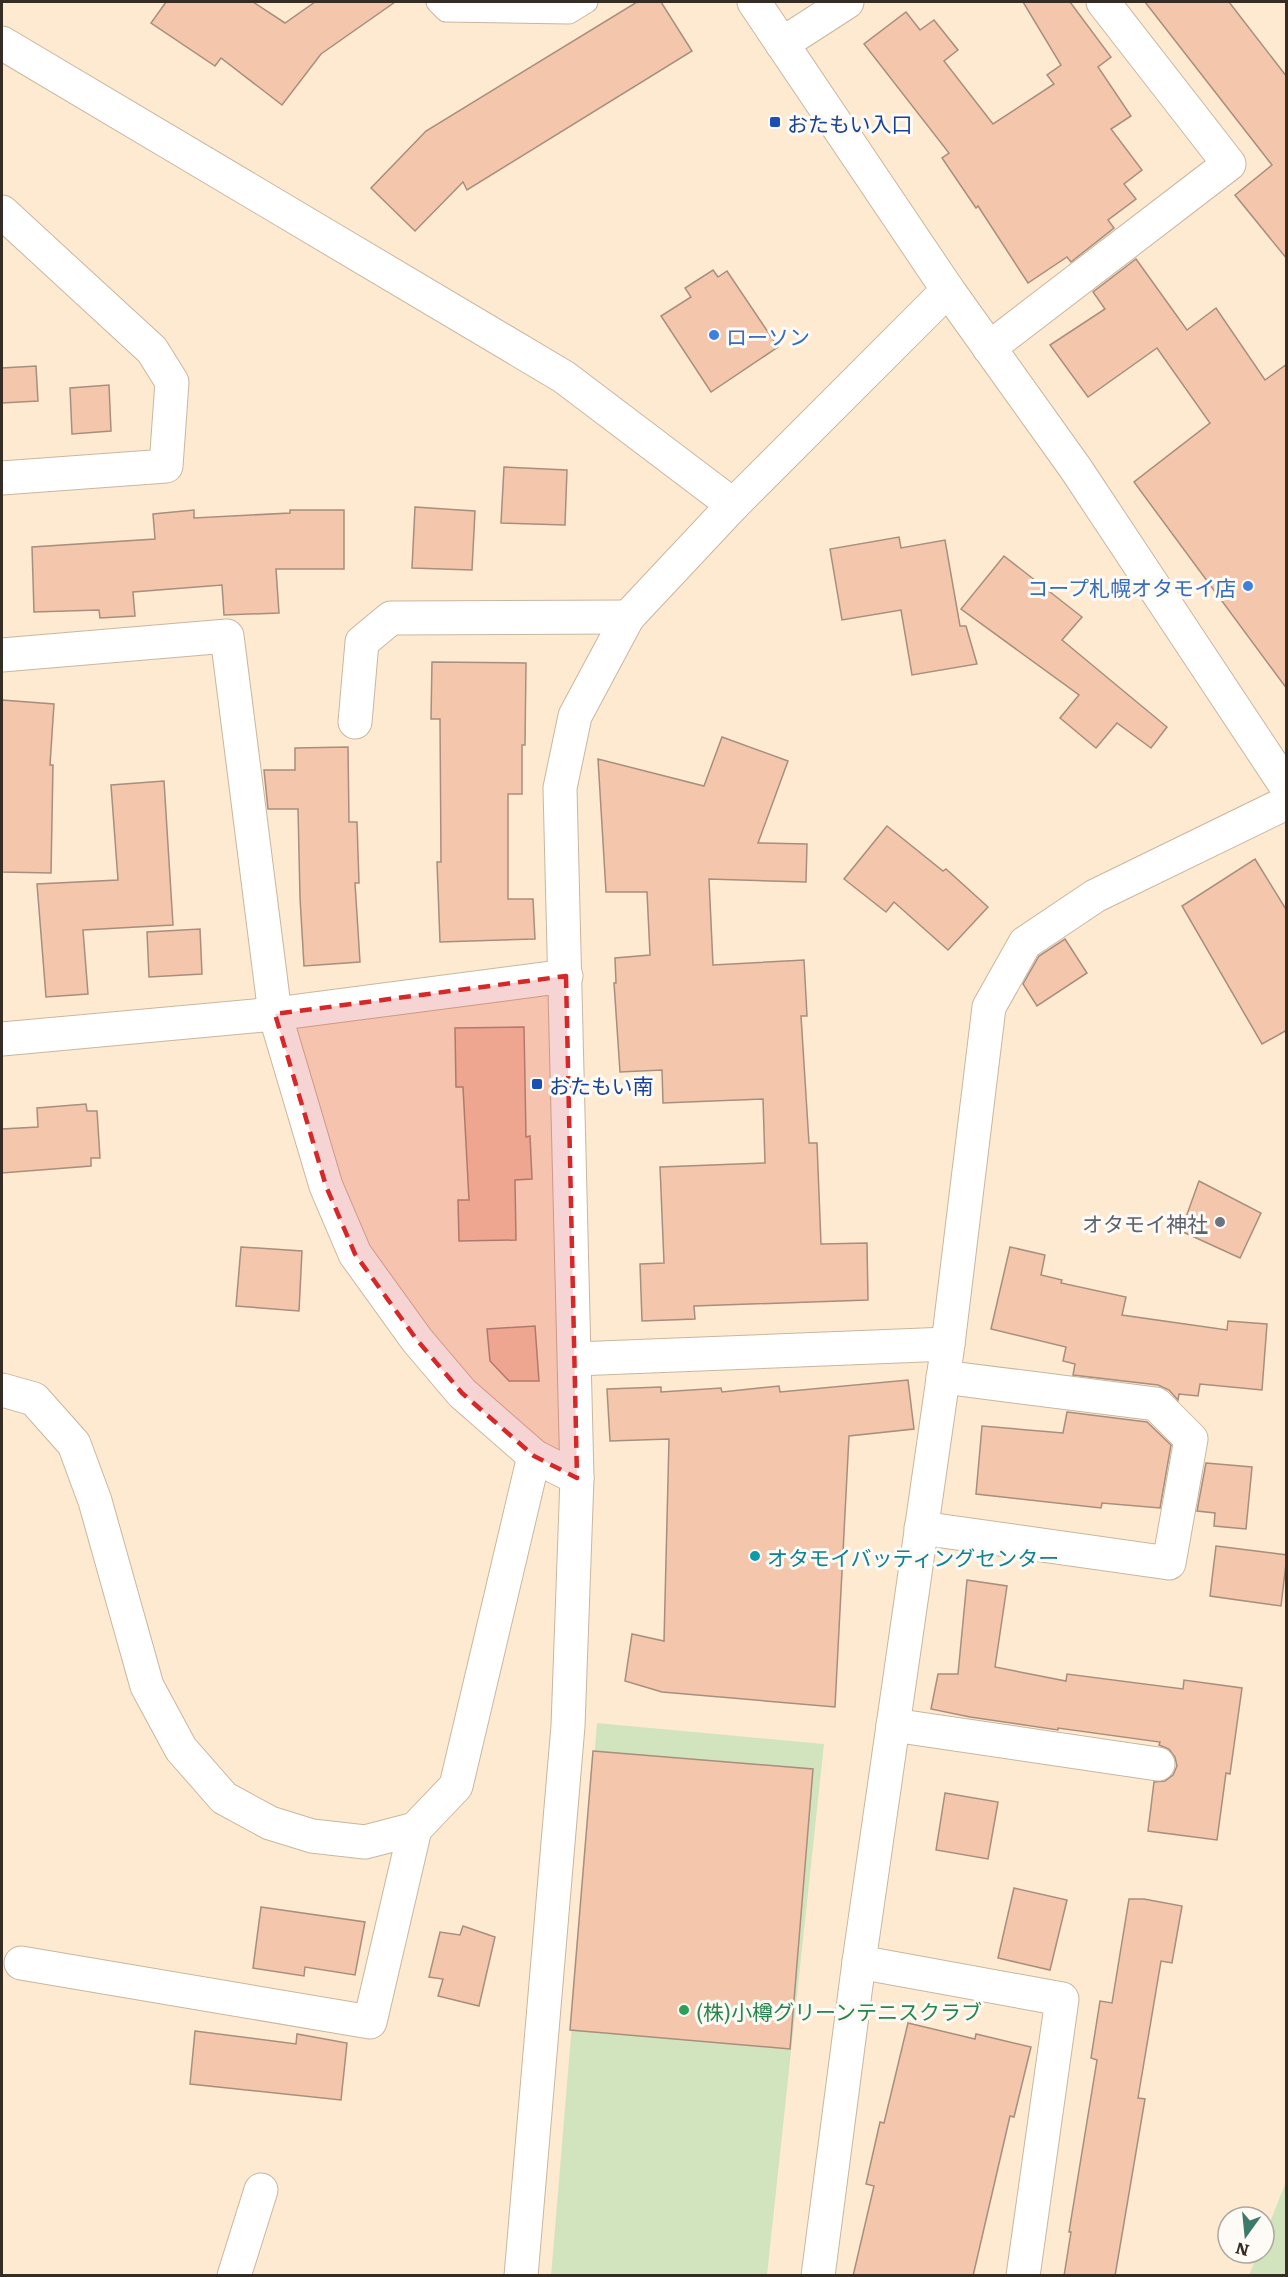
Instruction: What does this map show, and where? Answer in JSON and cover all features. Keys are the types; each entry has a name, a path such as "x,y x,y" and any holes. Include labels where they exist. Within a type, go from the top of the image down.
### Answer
{"street":[{"path":"754,2 948,290 1076,469 1287,786"},
{"path":"782,44 847,2"},
{"path":"989,348 1229,164 1103,2"},
{"path":"2,43 564,377 733,505"},
{"path":"2,212 152,350 172,382 166,466 2,478"},
{"path":"521,2276 568,1726 577,1478 560,788 575,716 628,617 733,505 948,290"},
{"path":"355,722 362,642 391,618 628,617"},
{"path":"2,655 227,636 275,1014 326,1186 355,1254 417,1340 462,1393 534,1456 577,1478"},
{"path":"818,2276 859,1962 948,1344 989,1007 1025,943 1095,896 1287,803"},
{"path":"2,1039 275,1014 566,976"},
{"path":"575,1359 948,1344"},
{"path":"921,1528 1169,1563 1191,1439 1156,1404 943,1377"},
{"path":"2,1390 34,1399 74,1443 95,1501 147,1686 181,1749 224,1798 270,1823 312,1836 365,1842 415,1829"},
{"path":"21,1963 370,2022 415,1829 456,1786 534,1456"},
{"path":"893,1725 1158,1764"},
{"path":"859,1962 1062,1999 1023,2276"},
{"path":"234,2276 261,2190"}],"lane":[{"path":"437,2 446,11 569,13 587,2"}],"highlighted area":[{"path":"566,976 577,1478 534,1456 462,1393 417,1340 355,1254 326,1186 275,1014"}],"green space":[{"name":"(株)小樽グリーンテニスクラブ","path":"597,1723 824,1744 767,2275 551,2276"},
{"path":"1286,2182 1286,2275 1249,2275 1253,2265 1276,2265 1276,2207"}],"building":[{"path":"166,2 253,2 285,23 315,2 395,2 321,54 282,105 221,58 215,66 151,23"},
{"path":"637,2 661,2 692,51 467,190 463,182 415,231 371,188 426,131"},
{"path":"1023,2 1070,2 1111,57 1098,67 1131,116 1111,129 1142,170 1124,184 1136,199 1108,220 1114,228 1071,262 1067,257 1028,283 978,206 976,208 942,158 949,153 864,44 906,12 920,30 934,20 958,50 944,61 993,124 1054,84 1047,75 1061,65"},
{"path":"1145,2 1229,2 1287,77 1287,259 1235,195 1272,165"},
{"name":"コープ札幌オタモイ店","path":"1136,259 1187,330 1216,308 1265,380 1287,364 1287,689 1134,482 1210,423 1157,348 1088,397 1050,345 1105,309 1093,292"},
{"path":"713,270 718,277 727,271 778,347 711,392 661,316 691,297 685,288"},
{"path":"36,366 38,401 2,403 2,368"},
{"path":"109,385 111,431 72,434 70,388"},
{"path":"504,467 567,470 565,525 501,523"},
{"path":"415,507 475,511 472,570 412,568"},
{"path":"194,510 194,518 290,513 290,510 344,510 344,569 276,569 279,613 224,615 222,585 133,592 135,616 100,618 99,610 34,612 32,547 155,539 153,514"},
{"path":"899,537 901,548 945,540 960,626 966,626 977,664 912,675 901,610 842,620 830,549"},
{"path":"1004,556 1082,617 1062,640 1167,727 1151,748 1117,723 1096,748 1060,718 1079,695 961,609"},
{"path":"432,662 526,663 522,794 508,794 508,899 533,899 535,939 440,942 437,862 441,862 440,719 431,719"},
{"path":"2,700 54,704 50,765 53,765 51,873 2,872"},
{"path":"722,737 788,761 758,843 807,844 806,882 709,879 713,965 804,960 807,1016 801,1016 809,1143 817,1143 821,1244 867,1243 868,1300 694,1306 695,1319 642,1321 640,1264 664,1263 660,1167 765,1163 763,1099 663,1103 662,1070 620,1072 614,983 616,983 615,958 650,955 647,892 606,892 598,759 704,786"},
{"path":"348,747 349,822 357,822 359,883 355,883 360,962 304,966 298,809 268,809 264,770 295,770 295,748"},
{"path":"164,781 173,925 83,930 88,994 46,997 37,884 118,880 111,785"},
{"path":"887,826 943,871 946,869 988,907 948,950 894,902 886,912 844,879"},
{"path":"1255,859 1287,911 1287,1030 1262,1044 1182,906"},
{"path":"200,929 202,974 149,977 147,932"},
{"path":"1065,939 1087,973 1037,1006 1023,984 1039,956"},
{"path":"524,1027 526,1137 530,1136 532,1179 515,1180 516,1240 459,1241 458,1200 469,1200 463,1087 456,1087 455,1028"},
{"path":"86,1104 87,1111 97,1111 100,1158 91,1158 91,1166 2,1173 2,1129 38,1127 37,1108"},
{"name":"オタモイ神社","path":"1199,1181 1261,1213 1240,1258 1181,1231"},
{"path":"241,1247 302,1251 299,1311 236,1306"},
{"path":"1010,1247 1045,1255 1041,1275 1062,1280 1061,1283 1126,1297 1122,1315 1227,1330 1228,1321 1267,1324 1262,1390 1200,1384 1198,1396 1179,1394 1178,1400 1169,1390 1158,1385 1073,1375 1075,1364 1063,1361 1066,1347 991,1329"},
{"path":"535,1326 539,1381 509,1381 490,1361 487,1329"},
{"name":"オタモイバッティングセンター","path":"908,1380 914,1429 849,1436 835,1707 662,1692 625,1681 632,1634 664,1641 669,1439 610,1441 607,1389 661,1387 661,1392 721,1388 722,1392 779,1386 780,1392"},
{"path":"1067,1412 1147,1422 1171,1445 1160,1508 1102,1503 1101,1508 976,1494 982,1426 1063,1433"},
{"path":"1206,1463 1252,1467 1246,1529 1214,1526 1215,1513 1197,1511"},
{"path":"1216,1546 1287,1555 1281,1606 1210,1596"},
{"path":"967,1580 1007,1586 995,1667 1066,1681 1067,1674 1183,1689 1184,1680 1242,1688 1230,1774 1226,1773 1217,1840 1148,1831 1154,1782 1165,1781 1173,1775 1177,1766 1175,1757 1169,1749 1159,1745 1160,1742 1058,1728 1058,1730 931,1709 938,1674 958,1674"},
{"path":"593,1751 813,1769 790,2049 570,2030"},
{"path":"945,1793 998,1802 988,1859 936,1850"},
{"path":"1014,1888 1067,1900 1050,1970 998,1958"},
{"path":"1129,1899 1144,1899 1182,1906 1172,1963 1161,1961 1138,2098 1145,2099 1115,2276 1064,2276 1097,2060 1091,2058 1100,2001 1112,2003"},
{"path":"261,1907 365,1922 355,1975 305,1967 304,1976 253,1968"},
{"path":"463,1926 495,1937 479,2006 438,1996 443,1979 429,1977 440,1932 460,1935"},
{"path":"908,2023 975,2039 976,2034 1031,2047 1014,2117 1010,2116 973,2276 853,2276 874,2186 866,2184 880,2122 884,2123"},
{"path":"195,2031 296,2044 297,2034 347,2043 341,2100 190,2084"}],"place":[{"name":"おたもい入口","path":"775,122"},
{"name":"ローソン","path":"714,335"},
{"name":"コープ札幌オタモイ店","path":"1248,586"},
{"name":"おたもい南","path":"537,1084"},
{"name":"オタモイ神社","path":"1220,1222"},
{"name":"オタモイバッティングセンター","path":"755,1556"},
{"name":"(株)小樽グリーンテニスクラブ","path":"684,2010"}]}
